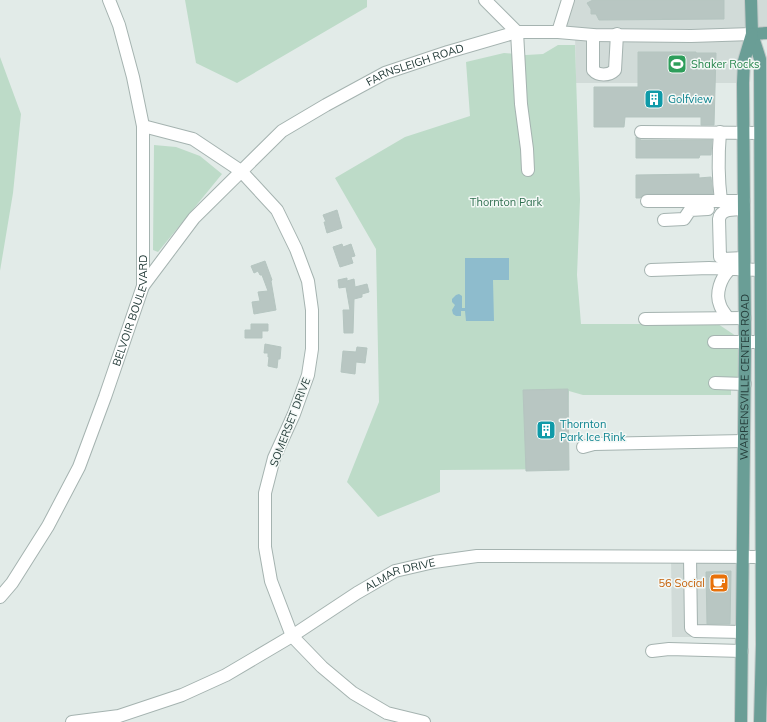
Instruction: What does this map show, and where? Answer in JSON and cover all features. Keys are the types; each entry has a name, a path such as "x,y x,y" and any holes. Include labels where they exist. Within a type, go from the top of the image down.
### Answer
{"main road":[{"name":"WARRENSVILLE CENTER ROAD","path":"751,0 752,34 760,59 763,115 760,133 763,182 764,246 760,270 764,285 760,342 764,360 764,525 761,557 764,582 760,722"},
{"name":"FARNSLEIGH ROAD","path":"752,34 767,33"},
{"name":"WARRENSVILLE CENTER ROAD","path":"741,722 745,384 743,132 744,61 752,34"}],"street":[{"name":"BELVOIR BOULEVARD","path":"0,598 12,583 48,526 79,467 143,286 143,126 133,78 119,25 109,0"},
{"path":"485,0 517,32 521,104 527,149 528,170"},
{"path":"558,32 568,0"},
{"name":"FARNSLEIGH ROAD","path":"143,286 194,218 282,131 385,73 448,52 517,32 558,32 593,35 617,34 691,36 752,34"},
{"path":"593,35 593,70 599,74 609,74 612,73 616,67 617,34"},
{"name":"SOMERSET DRIVE","path":"143,126 193,139 241,171 277,210 296,249 308,281 312,310 312,349 308,375 294,414 274,458 265,493 265,547 271,581 292,636 322,667 353,693 387,712 424,722"},
{"path":"640,132 760,133"},
{"path":"720,132 718,164 718,181 722,207 719,219 720,257 723,259 744,258"},
{"path":"647,202 722,207"},
{"path":"664,220 681,220 686,217 690,210 694,209 710,209 744,205"},
{"path":"651,270 709,268 729,270 760,270"},
{"path":"728,318 719,304 719,293 720,282 729,270"},
{"path":"645,319 745,318"},
{"path":"714,342 760,342"},
{"path":"715,383 745,384"},
{"path":"583,447 594,444 744,441"},
{"name":"ALMAR DRIVE","path":"72,722 119,716 182,695 226,674 292,636 357,593 395,571 434,562 477,556 761,557"},
{"path":"690,557 691,628 695,631 742,632"},
{"path":"652,651 669,649 742,651"}],"shaded area":[{"path":"568,0 767,0 767,33 752,34 743,83 576,83 575,34 558,32"},
{"path":"671,557 743,557 742,637 672,637"}],"green space":[{"path":"185,0 367,0 367,7 237,83 196,63"},
{"name":"Thornton Park","path":"558,45 575,45 580,200 577,275 581,324 718,324 745,342 745,384 731,383 731,395 583,395 569,391 565,469 440,470 440,492 378,517 347,482 379,402 376,249 335,178 405,137 470,116 466,62 504,53 526,55 543,54"},
{"path":"0,57 21,114 13,193 0,271"},
{"path":"154,145 176,147 200,156 222,174 158,252 153,250"}],"water":[{"path":"465,258 509,258 509,280 493,280 494,321 466,321 465,311 461,311 461,316 456,316 453,314 452,310 455,305 452,302 452,299 456,295 459,294 462,296 462,308 465,308"}],"building":[{"path":"593,0 724,0 724,19 599,20 596,14 591,14 591,9 587,3"},
{"path":"638,52 716,53 714,125 701,125 701,117 625,117 624,127 594,127 594,87 638,87"},
{"path":"636,137 641,140 712,140 711,155 700,155 699,158 636,158"},
{"path":"699,174 699,178 711,177 713,194 647,194 640,198 636,198 636,175"},
{"path":"337,210 342,228 327,233 324,222 326,222 323,215"},
{"path":"342,244 343,247 351,244 355,256 351,257 353,263 340,267 333,247"},
{"path":"265,261 272,280 276,310 254,314 252,302 260,301 258,292 268,291 262,275 260,275 258,271 254,273 251,266"},
{"path":"347,278 347,281 354,279 355,287 367,284 369,292 362,294 362,297 354,299 353,333 344,333 343,310 350,310 346,287 339,288 338,280"},
{"path":"251,324 268,324 268,331 262,331 262,338 245,338 245,330 251,330"},
{"path":"265,344 281,347 280,359 278,359 277,368 268,366 268,353 264,353"},
{"path":"357,347 367,348 365,363 356,362 355,374 341,372 343,351 356,352"},
{"name":"Thornton Park Ice Rink","path":"568,389 569,470 526,471 523,390"},
{"path":"731,571 730,624 707,624 706,572"}],"place":[{"name":"Shaker Rocks","path":"677,64"},
{"name":"Golfview","path":"654,99"},
{"name":"Thornton Park Ice Rink","path":"546,430"},
{"name":"56 Social","path":"719,583"}]}
